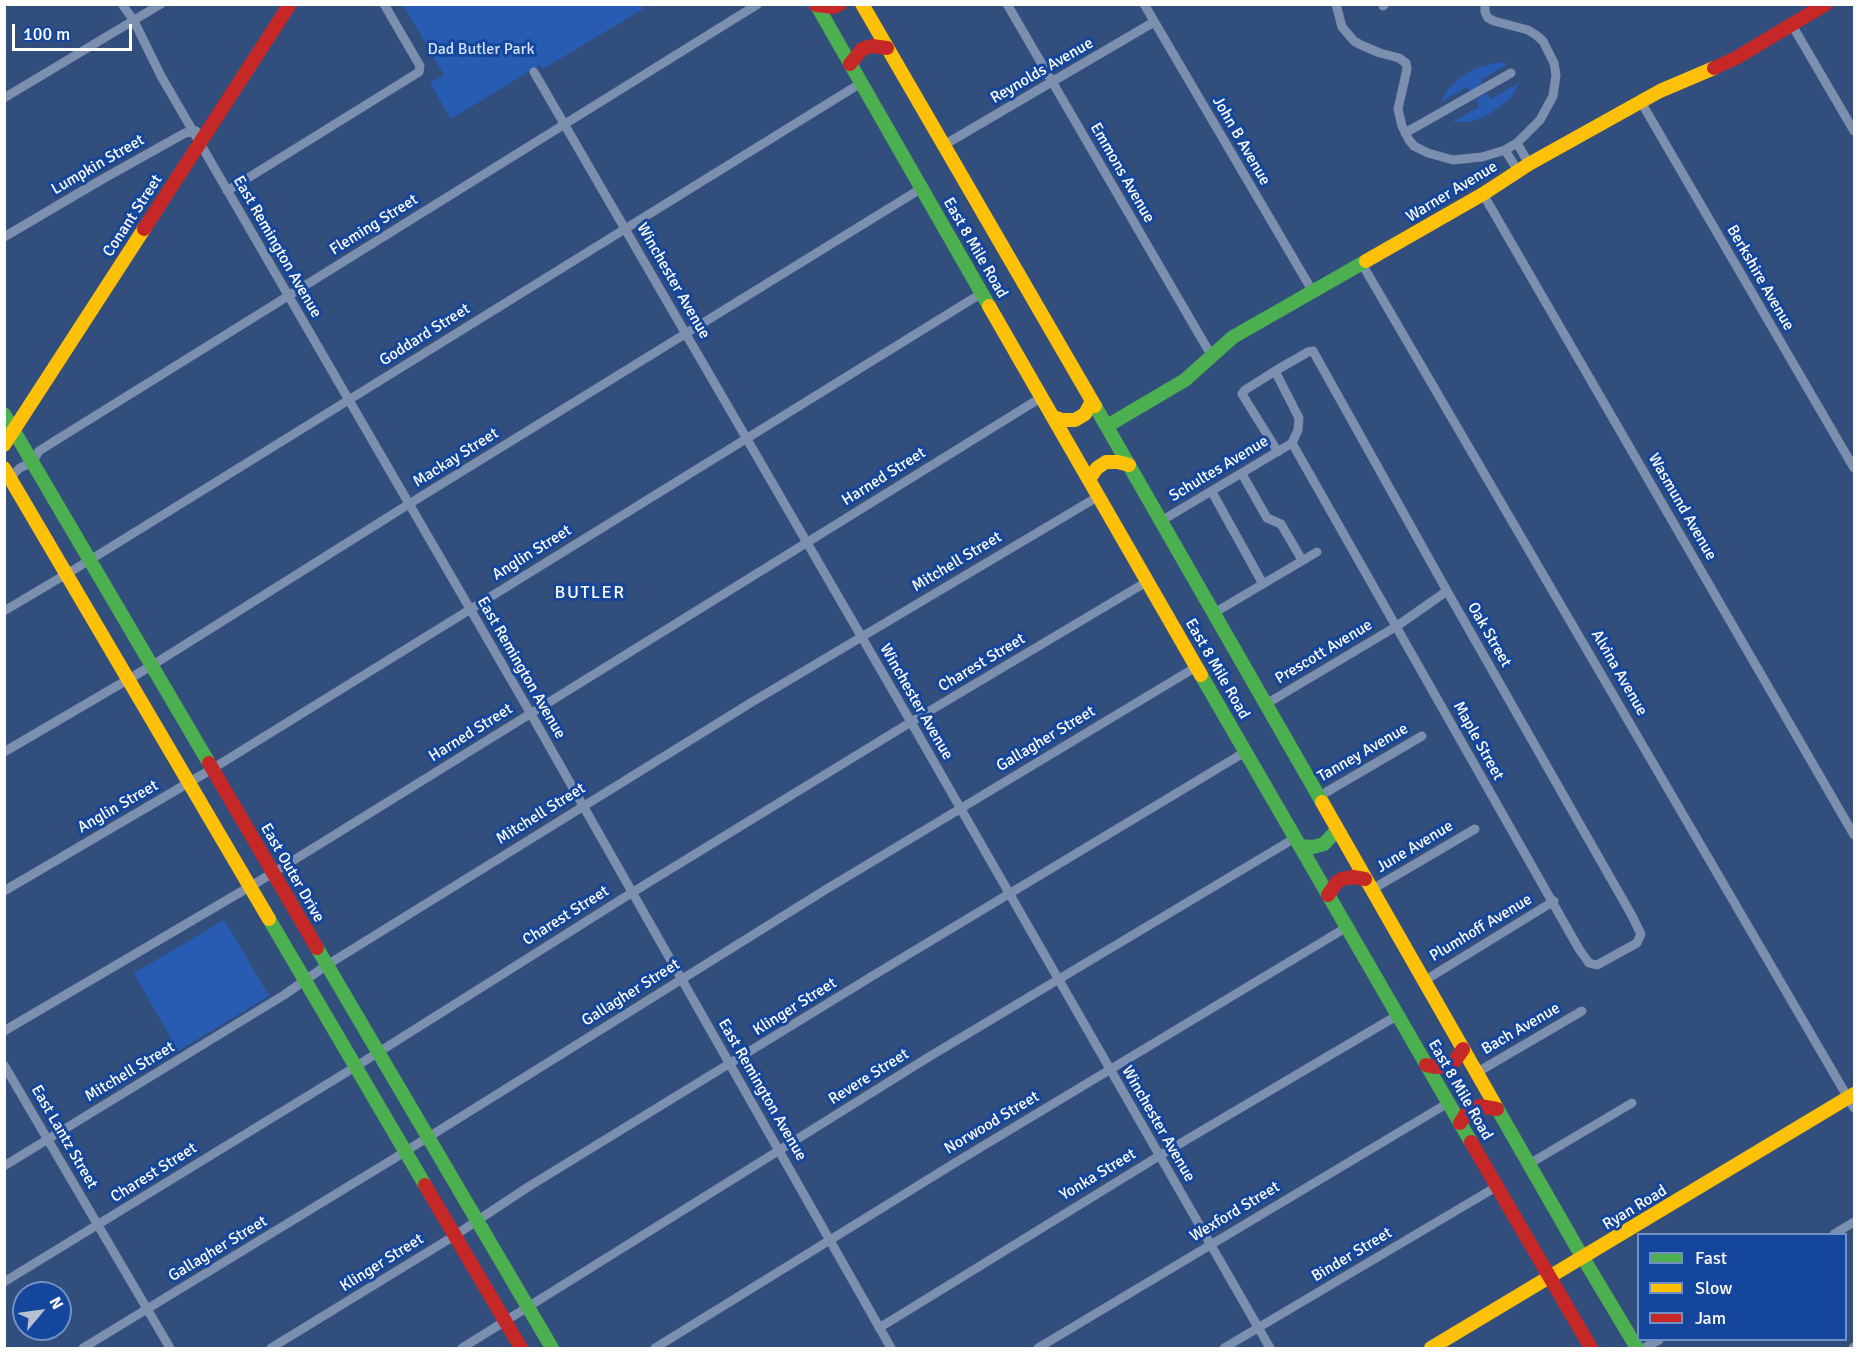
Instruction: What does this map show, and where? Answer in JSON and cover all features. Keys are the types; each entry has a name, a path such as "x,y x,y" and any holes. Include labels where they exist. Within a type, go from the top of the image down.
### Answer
{"main road":[{"name":"Conant Street","path":"4,445 196,138 210,128 290,4"},
{"path":"816,5 840,4"},
{"name":"East 8 Mile Road","path":"862,4 1107,426 1476,1073 1637,1348"},
{"name":"Warner Avenue","path":"1107,426 1185,380 1233,337 1483,194 1524,167 1660,91 1736,58 1826,4"},
{"name":"East 8 Mile Road","path":"816,5 1496,1187 1591,1348"},
{"path":"850,64 862,49 872,46 887,48"},
{"path":"1053,417 1075,420 1085,414 1092,401"},
{"name":"East Outer Drive","path":"4,414 552,1348"},
{"path":"1089,479 1097,468 1106,462 1129,465"},
{"path":"7,472 521,1348"},
{"path":"1298,842 1313,847 1324,844 1337,830"},
{"path":"1328,895 1342,879 1353,877 1368,885"},
{"path":"1426,1065 1447,1066 1455,1061 1463,1049"},
{"name":"Ryan Road","path":"1431,1348 1853,1100"},
{"path":"1460,1124 1467,1112 1475,1107 1497,1109"}],"street":[{"name":"East Remington Avenue","path":"122,4 134,21 160,76 531,714 891,1348"},
{"path":"4,98 161,4"},
{"path":"227,191 419,72 420,69 384,4"},
{"name":"Fleming Street","path":"7,472 32,462 39,451 758,4"},
{"name":"Emmons Avenue","path":"1007,4 1213,355"},
{"name":"John B Avenue","path":"1144,4 1313,292"},
{"path":"1336,4 1342,27 1354,41 1399,58 1406,63 1407,69 1398,109 1405,133 1414,146 1442,158 1453,160 1482,157 1505,150 1517,143 1532,130 1548,108 1556,85 1554,63 1550,52 1536,34 1488,18 1485,4"},
{"name":"Reynolds Avenue","path":"944,145 1154,22"},
{"path":"1792,25 1854,131"},
{"name":"Winchester Avenue","path":"534,72 911,722 1270,1348"},
{"path":"1405,133 1511,73"},
{"name":"Goddard Street","path":"4,610 90,561 861,83"},
{"name":"Berkshire Avenue","path":"1641,102 1854,468"},
{"name":"Lumpkin Street","path":"4,237 185,133 196,138"},
{"path":"1517,143 1524,167"},
{"path":"1505,150 1524,167"},
{"name":"Mackay Street","path":"4,752 151,666 922,188"},
{"name":"Wasmund Avenue","path":"1483,194 1854,835"},
{"name":"Alvina Avenue","path":"1362,264 1853,1100"},
{"name":"Anglin Street","path":"4,891 212,769 982,293"},
{"name":"Oak Street","path":"1275,371 1313,351 1641,934"},
{"path":"1278,452 1242,394 1275,371 1299,418 1300,425 1292,443"},
{"name":"Harned Street","path":"4,1031 273,873 1042,398"},
{"name":"Schultes Avenue","path":"1161,521 1292,443"},
{"name":"Maple Street","path":"1292,443 1589,963 1597,965 1637,943 1641,934"},
{"path":"1242,474 1267,518 1281,524 1302,560"},
{"path":"1212,492 1263,584"},
{"name":"Mitchell Street","path":"4,1166 305,982 327,965 583,806 861,636 1099,496"},
{"path":"1214,613 1317,552"},
{"name":"Charest Street","path":"4,1282 633,892 911,722 1148,581"},
{"name":"Prescott Avenue","path":"1266,704 1397,626 1447,591"},
{"name":"Gallagher Street","path":"83,1348 960,808 1196,667"},
{"name":"Tanney Avenue","path":"1318,797 1422,736"},
{"name":"Klinger Street","path":"272,1348 1009,894 1245,752"},
{"name":"June Avenue","path":"1368,885 1475,829"},
{"name":"Revere Street","path":"462,1348 1058,979 1298,842"},
{"name":"Plumhoff Avenue","path":"1424,981 1554,902"},
{"name":"Norwood Street","path":"656,1348 1347,927"},
{"name":"Bach Avenue","path":"1476,1073 1582,1011"},
{"name":"Yonka Street","path":"879,1328 1159,1156 1398,1015"},
{"name":"East Lantz Street","path":"4,1065 170,1348"},
{"name":"Wexford Street","path":"1038,1348 1448,1103"},
{"path":"1529,1164 1632,1103"},
{"name":"Binder Street","path":"1224,1348 1496,1187"},
{"path":"1836,1233 1854,1222"}],"green space":[{"name":"Dad Butler Park","path":"640,4 643,9 543,69 540,65 451,119 430,83 444,75 403,5"},
{"path":"1498,62 1507,64 1481,80 1483,87 1471,93 1467,87 1441,102 1447,90 1459,78 1474,69"},
{"path":"1519,83 1512,97 1490,114 1471,122 1452,122 1479,107 1476,100 1487,93 1491,99"},
{"path":"224,920 269,996 178,1051 134,973"}],"traffic: fast":[{"path":"816,4 989,306"},
{"path":"1107,426 1185,380 1233,337 1366,261"},
{"path":"1095,406 1322,802"},
{"path":"4,414 209,763"},
{"path":"1201,675 1471,1142"},
{"path":"1300,846 1313,847 1324,844 1337,830"},
{"path":"269,919 425,1185"},
{"path":"317,948 552,1348"},
{"path":"1494,1103 1637,1348"}],"traffic: slow":[{"path":"862,4 1095,406"},
{"path":"1366,261 1483,194 1529,164 1660,91 1714,68"},
{"path":"4,445 144,229"},
{"path":"989,306 1201,675"},
{"path":"1053,417 1075,420 1085,414 1092,401"},
{"path":"1089,479 1097,468 1106,462 1129,465"},
{"path":"4,468 269,919"},
{"path":"1322,802 1494,1103"},
{"path":"1431,1348 1854,1094"}],"traffic: jam":[{"path":"144,229 290,4"},
{"path":"816,5 833,7 840,4"},
{"path":"1714,68 1736,58 1826,4"},
{"path":"850,64 862,49 872,46 887,48"},
{"path":"209,763 317,948"},
{"path":"1328,895 1342,879 1353,877 1365,879"},
{"path":"1426,1065 1447,1066 1455,1061 1463,1049"},
{"path":"1460,1123 1467,1112 1475,1107 1497,1109"},
{"path":"1471,1142 1591,1348"},
{"path":"425,1185 521,1348"}],"district":[{"name":"BUTLER","path":"590,593"}]}
